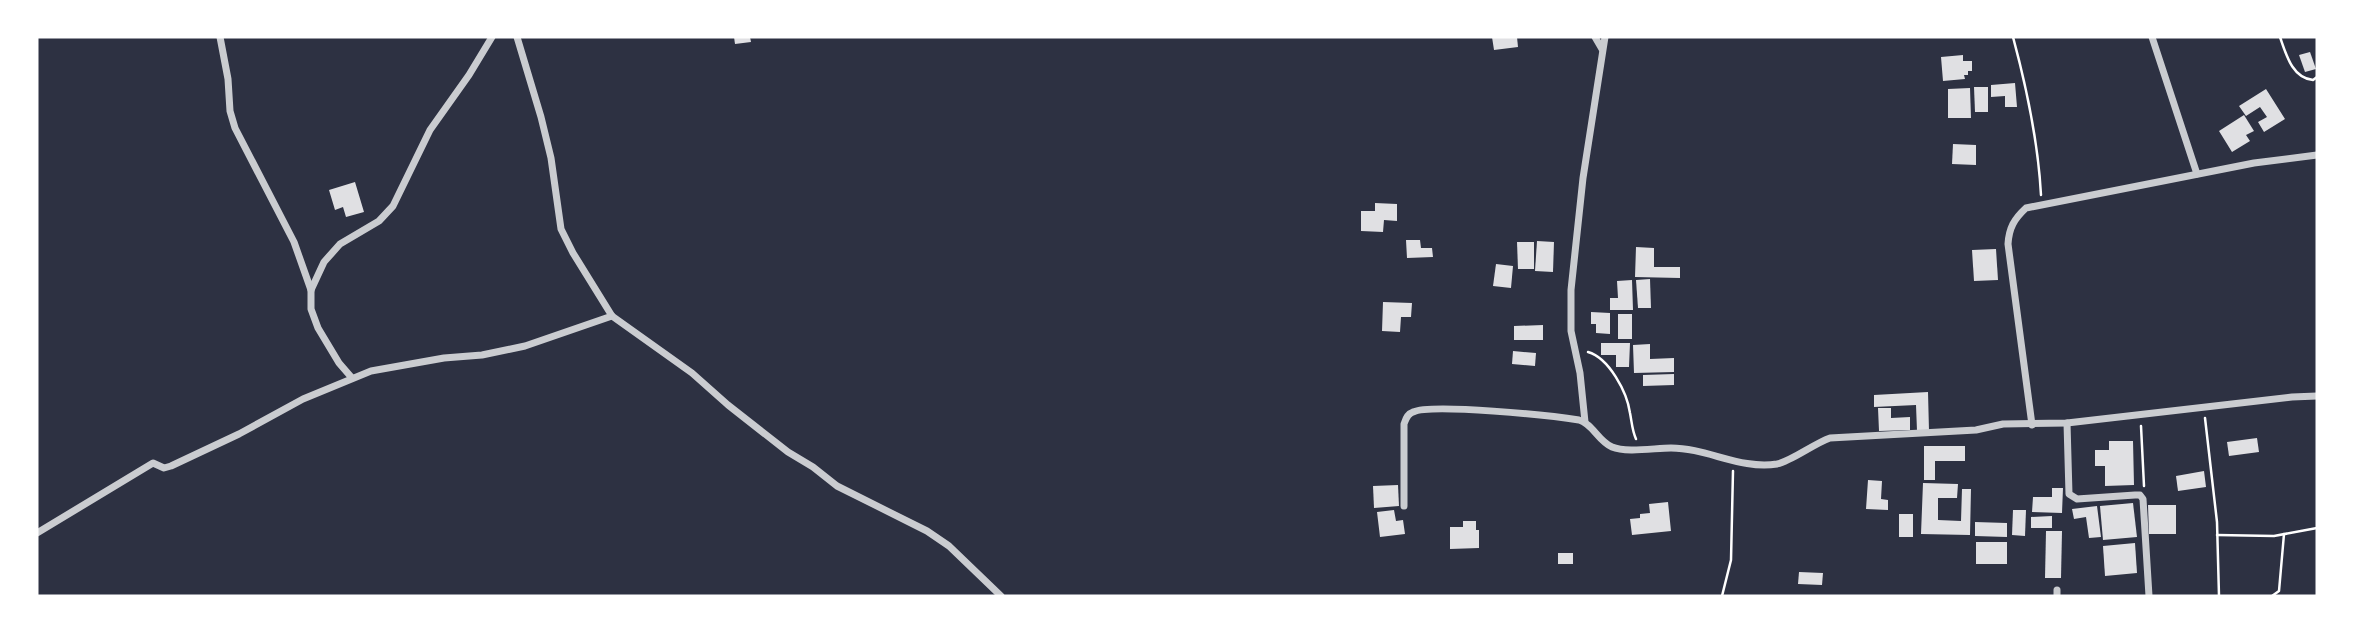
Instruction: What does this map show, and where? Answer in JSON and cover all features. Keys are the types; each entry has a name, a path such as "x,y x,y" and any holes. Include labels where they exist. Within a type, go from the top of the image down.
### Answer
{"street":[{"path":"220,37 228,79 230,111 235,128 294,242 311,290 312,309 318,328 339,363 352,378"},
{"path":"311,290 324,262 340,244 379,220 393,206 430,130 492,37"},
{"path":"517,37 551,158 561,229 612,316 692,373 788,452 837,486 926,531 949,546 1001,596"},
{"path":"1595,37 1602,49"},
{"path":"1585,422 1571,331 1571,290 1583,178 1605,37"},
{"path":"2152,37 2197,174"},
{"path":"2032,425 2008,244 2009,231 2015,218 2026,208 2254,163 2317,155"},
{"path":"37,533 153,463 164,468 171,466 239,434 303,399 352,378 387,367 482,355 525,346 612,316"},
{"path":"1404,506 1404,425 1407,416 1422,409 1571,418 1585,422 1610,446 1621,449 1685,448 1754,464 1778,464 1830,438 1976,430 2003,424 2067,423 2317,396"},
{"path":"2067,423 2071,497 2077,499 2140,495 2143,499 2149,596"}],"path":[{"path":"2013,37 2039,152 2042,205"},
{"path":"2280,37 2293,68 2304,79 2313,80 2317,77"},
{"path":"1575,349 1598,356 1611,368 1627,402 1631,428 1640,449"},
{"path":"2204,408 2217,535 2219,596"},
{"path":"2143,499 2145,481 2140,440 2141,421 2150,414"},
{"path":"1722,596 1731,560 1733,460"},
{"path":"2217,535 2284,534 2317,528"},
{"path":"2272,596 2279,591 2284,534"}],"building":[{"path":"734,37 750,37 751,42 735,44"},
{"path":"1492,37 1517,37 1518,47 1494,50"},
{"path":"2310,52 2316,69 2305,72 2299,55"},
{"path":"1963,55 1963,61 1972,61 1972,71 1964,75 1965,79 1943,81 1941,57"},
{"path":"2015,83 2017,107 2005,107 2005,96 1991,97 1991,85"},
{"path":"1974,87 1988,87 1988,112 1975,112"},
{"path":"1970,88 1971,118 1948,118 1948,89"},
{"path":"2266,89 2285,119 2264,132 2258,122 2267,117 2260,107 2246,116 2239,106"},
{"path":"2244,115 2254,131 2246,135 2250,141 2232,152 2219,131"},
{"path":"1953,144 1976,145 1976,165 1952,164"},
{"path":"355,182 364,212 346,217 343,207 335,210 329,190"},
{"path":"1375,203 1397,204 1397,221 1384,220 1383,232 1361,231 1361,211 1375,211"},
{"path":"1406,240 1420,240 1421,248 1432,248 1433,257 1407,258"},
{"path":"1537,241 1554,242 1553,272 1535,271"},
{"path":"1517,242 1534,242 1534,269 1518,269"},
{"path":"1636,247 1654,248 1654,267 1680,267 1680,278 1635,277"},
{"path":"1996,249 1998,280 1974,281 1972,250"},
{"path":"1496,264 1513,266 1511,288 1493,286"},
{"path":"1650,279 1651,308 1638,308 1636,280"},
{"path":"1632,280 1633,310 1610,310 1610,298 1618,298 1617,281"},
{"path":"1383,302 1412,303 1411,317 1401,317 1400,332 1382,331"},
{"path":"1591,312 1610,313 1610,334 1596,333 1596,324 1591,324"},
{"path":"1618,314 1632,314 1632,339 1618,339"},
{"path":"1543,325 1543,340 1514,340 1514,326"},
{"path":"1601,343 1630,343 1629,367 1616,367 1616,355 1601,355"},
{"path":"1650,344 1650,359 1674,358 1674,372 1634,373 1633,345"},
{"path":"1513,351 1536,353 1535,366 1512,364"},
{"path":"1674,374 1674,385 1643,386 1643,375"},
{"path":"1928,392 1929,431 1917,431 1916,405 1874,407 1874,395"},
{"path":"1878,408 1891,408 1891,418 1910,417 1910,430 1879,431"},
{"path":"2257,438 2259,452 2229,456 2227,442"},
{"path":"2109,441 2133,441 2134,485 2105,486 2105,466 2095,466 2095,450 2109,450"},
{"path":"1924,446 1965,446 1965,461 1935,461 1935,480 1924,480"},
{"path":"2204,471 2206,487 2178,491 2176,476"},
{"path":"1868,480 1882,481 1881,499 1888,500 1888,510 1866,509"},
{"path":"1923,483 1958,484 1957,498 1938,498 1938,520 1961,521 1962,489 1971,489 1970,535 1921,534"},
{"path":"1398,485 1399,506 1374,508 1373,486"},
{"path":"2052,488 2063,488 2062,513 2032,512 2033,497 2052,497"},
{"path":"1668,502 1671,531 1632,535 1630,519 1650,513 1649,504"},
{"path":"2133,503 2137,537 2103,540 2100,506"},
{"path":"2148,505 2176,505 2176,534 2149,534"},
{"path":"2097,506 2101,537 2089,538 2086,517 2074,519 2072,509"},
{"path":"1394,510 1396,521 1403,520 1405,534 1380,537 1377,512"},
{"path":"2013,510 2026,510 2025,536 2012,535"},
{"path":"1899,514 1913,514 1913,537 1899,537"},
{"path":"2052,516 2052,528 2031,528 2031,517"},
{"path":"1463,521 1476,521 1479,548 1450,549 1450,527 1463,527"},
{"path":"1975,522 2007,523 2007,537 1975,536"},
{"path":"2046,531 2062,531 2061,578 2045,578"},
{"path":"1976,542 2007,542 2007,564 1976,564"},
{"path":"2135,543 2137,573 2105,576 2103,546"},
{"path":"1558,553 1573,553 1573,564 1558,564"},
{"path":"1799,572 1823,573 1822,585 1798,584"}]}
